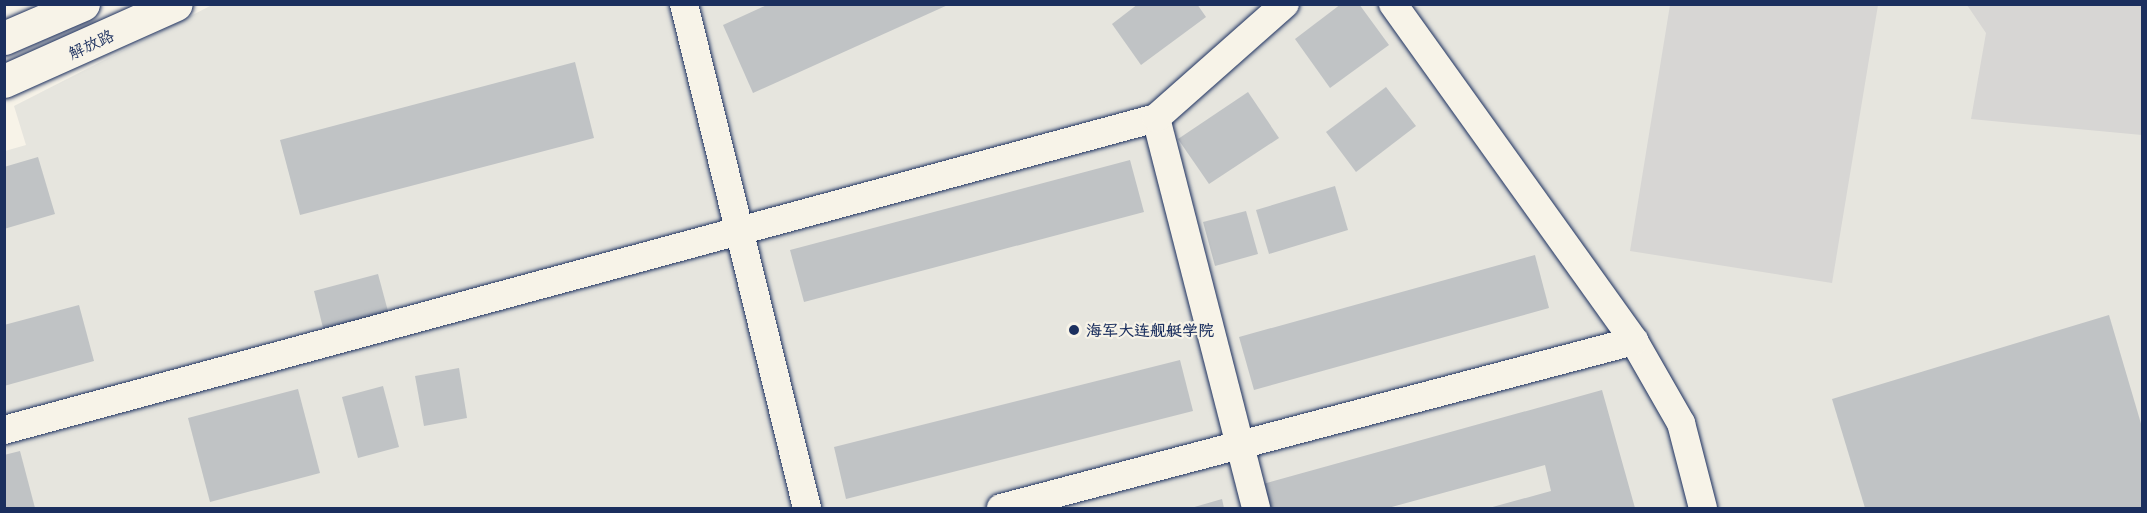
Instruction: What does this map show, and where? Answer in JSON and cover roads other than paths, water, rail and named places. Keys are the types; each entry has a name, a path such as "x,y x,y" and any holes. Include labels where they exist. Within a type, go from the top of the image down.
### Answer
{"main road":[{"path":"4,38 83,4"},
{"name":"解放路","path":"4,81 176,4"}],"street":[{"path":"4,430 1156,118 1285,4"},
{"path":"1393,4 1634,341 1681,423 1703,508"},
{"path":"688,6 739,231 807,508"},
{"path":"1156,118 1256,508"},
{"path":"1001,508 1634,341"}],"place":[{"name":"海军大连舰艇学院","path":"1074,330"}]}
